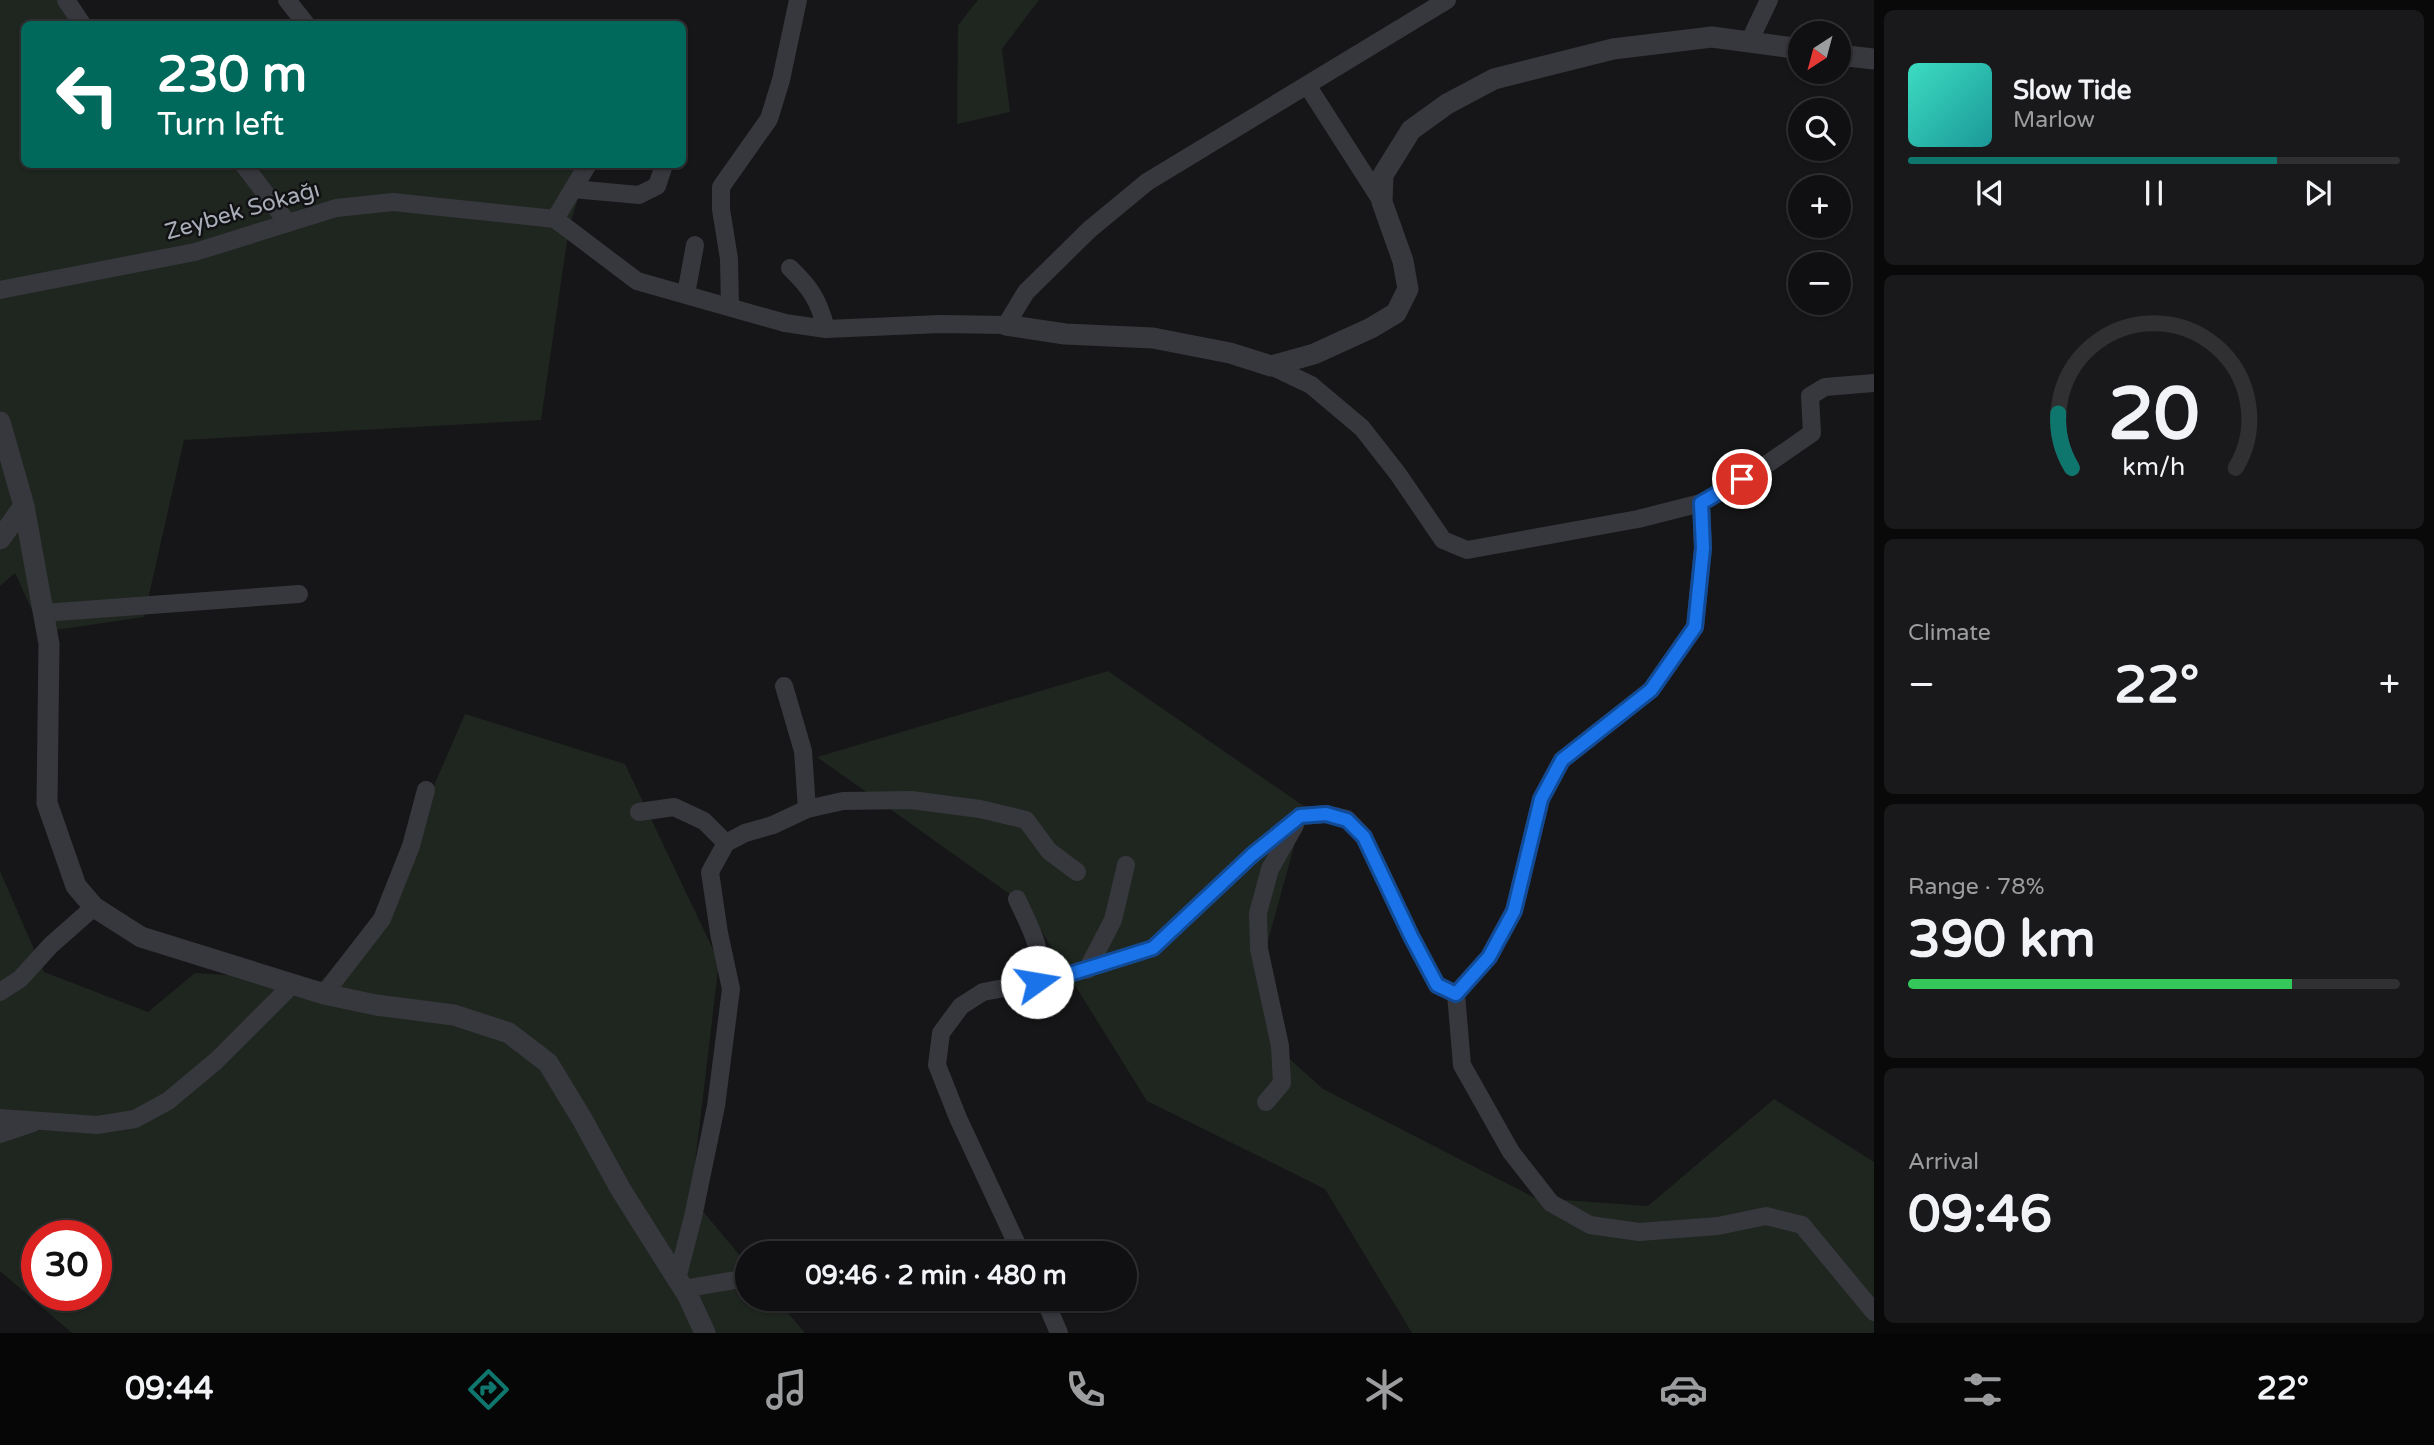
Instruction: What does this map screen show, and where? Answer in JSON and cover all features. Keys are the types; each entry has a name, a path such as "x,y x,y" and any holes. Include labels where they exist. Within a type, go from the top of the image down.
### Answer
{"street":[{"path":"66,0 80,21"},
{"path":"287,0 304,21"},
{"path":"730,307 729,259 720,209 721,187 769,119 781,80 798,0"},
{"path":"1006,325 1026,292 1089,230 1147,183 1447,0"},
{"path":"1749,42 1769,0"},
{"path":"1382,202 1383,175 1411,130 1447,104 1494,79 1613,49 1712,37 1788,47"},
{"path":"1852,56 1874,59"},
{"path":"1271,366 1314,354 1371,328 1396,313 1408,289 1403,261 1382,202 1307,85"},
{"path":"246,168 287,222"},
{"path":"586,168 555,219 637,281 785,323 826,328 1006,325 1065,334 1153,338 1230,353 1271,366 1311,385 1362,428 1398,474 1443,540 1467,550 1638,519 1701,503 1763,467 1812,433 1810,396 1825,387 1874,383"},
{"path":"573,189 639,195 657,186 663,168"},
{"name":"Zeybek Sokağı","path":"0,290 195,252 336,208 393,202 555,219"},
{"path":"686,294 695,245"},
{"path":"790,268 805,282 820,303 826,328"},
{"path":"0,422 24,506 49,644 47,803 76,886 94,906 141,937 324,994 376,1005 454,1015 509,1033 548,1063 621,1191 680,1284 705,1333"},
{"path":"1701,503 1703,548 1695,627 1651,690 1562,760 1541,799 1514,911 1489,957 1456,994 1462,1065 1511,1152 1551,1203 1590,1225 1639,1232 1718,1226 1766,1216 1802,1225 1874,1312"},
{"path":"0,539 24,506"},
{"path":"43,613 299,594"},
{"path":"784,686 803,751 807,808"},
{"path":"324,994 382,919 411,846 426,790"},
{"path":"680,1284 716,1106 731,989 710,872 726,843 745,833 773,825 807,808 843,801 911,800 980,809 1026,821 1049,851 1077,872"},
{"path":"639,812 674,807 704,821 726,843"},
{"path":"1015,1241 958,1118 937,1065 941,1033 961,1006 983,992 1087,970 1153,948 1252,855 1300,816 1326,814 1347,820 1364,837 1437,985 1456,994"},
{"path":"1266,1102 1282,1083 1280,1045 1259,949 1258,913 1270,869 1300,816"},
{"path":"1087,970 1113,920 1126,865"},
{"path":"1017,899 1038,946 1041,965 1037,982"},
{"path":"0,992 20,979 51,945 94,906"},
{"path":"0,1118 97,1125 135,1119 168,1101 216,1061 293,984"},
{"path":"0,1134 44,1120"},
{"path":"680,1284 735,1279"},
{"path":"1050,1311 1059,1333"}],"shaded area":[{"path":"0,0 60,0 81,21 21,21 21,168 588,168 569,227 541,420 184,440 144,617 42,632 15,573 0,586"},
{"path":"978,0 1039,0 1002,49 1010,112 957,124 958,25"},
{"path":"1108,671 1305,807 1264,955 1283,1053 1323,1089 1535,1198 1648,1206 1774,1099 1874,1162 1874,1333 1412,1333 1325,1189 1147,1101 1025,905 817,757"},
{"path":"465,714 625,764 719,962 691,1197 735,1250 735,1311 786,1311 805,1333 72,1333 46,1311 112,1311 112,1220 21,1220 21,1289 0,1271 0,871 44,972 148,1012 195,973 321,981 376,919"}],"route":[{"path":"1037,982 1110,963 1153,948 1252,855 1300,816 1326,814 1347,820 1364,837 1437,985 1456,994 1489,957 1514,911 1541,799 1562,760 1651,690 1695,627 1703,548 1701,503 1742,479"}]}
